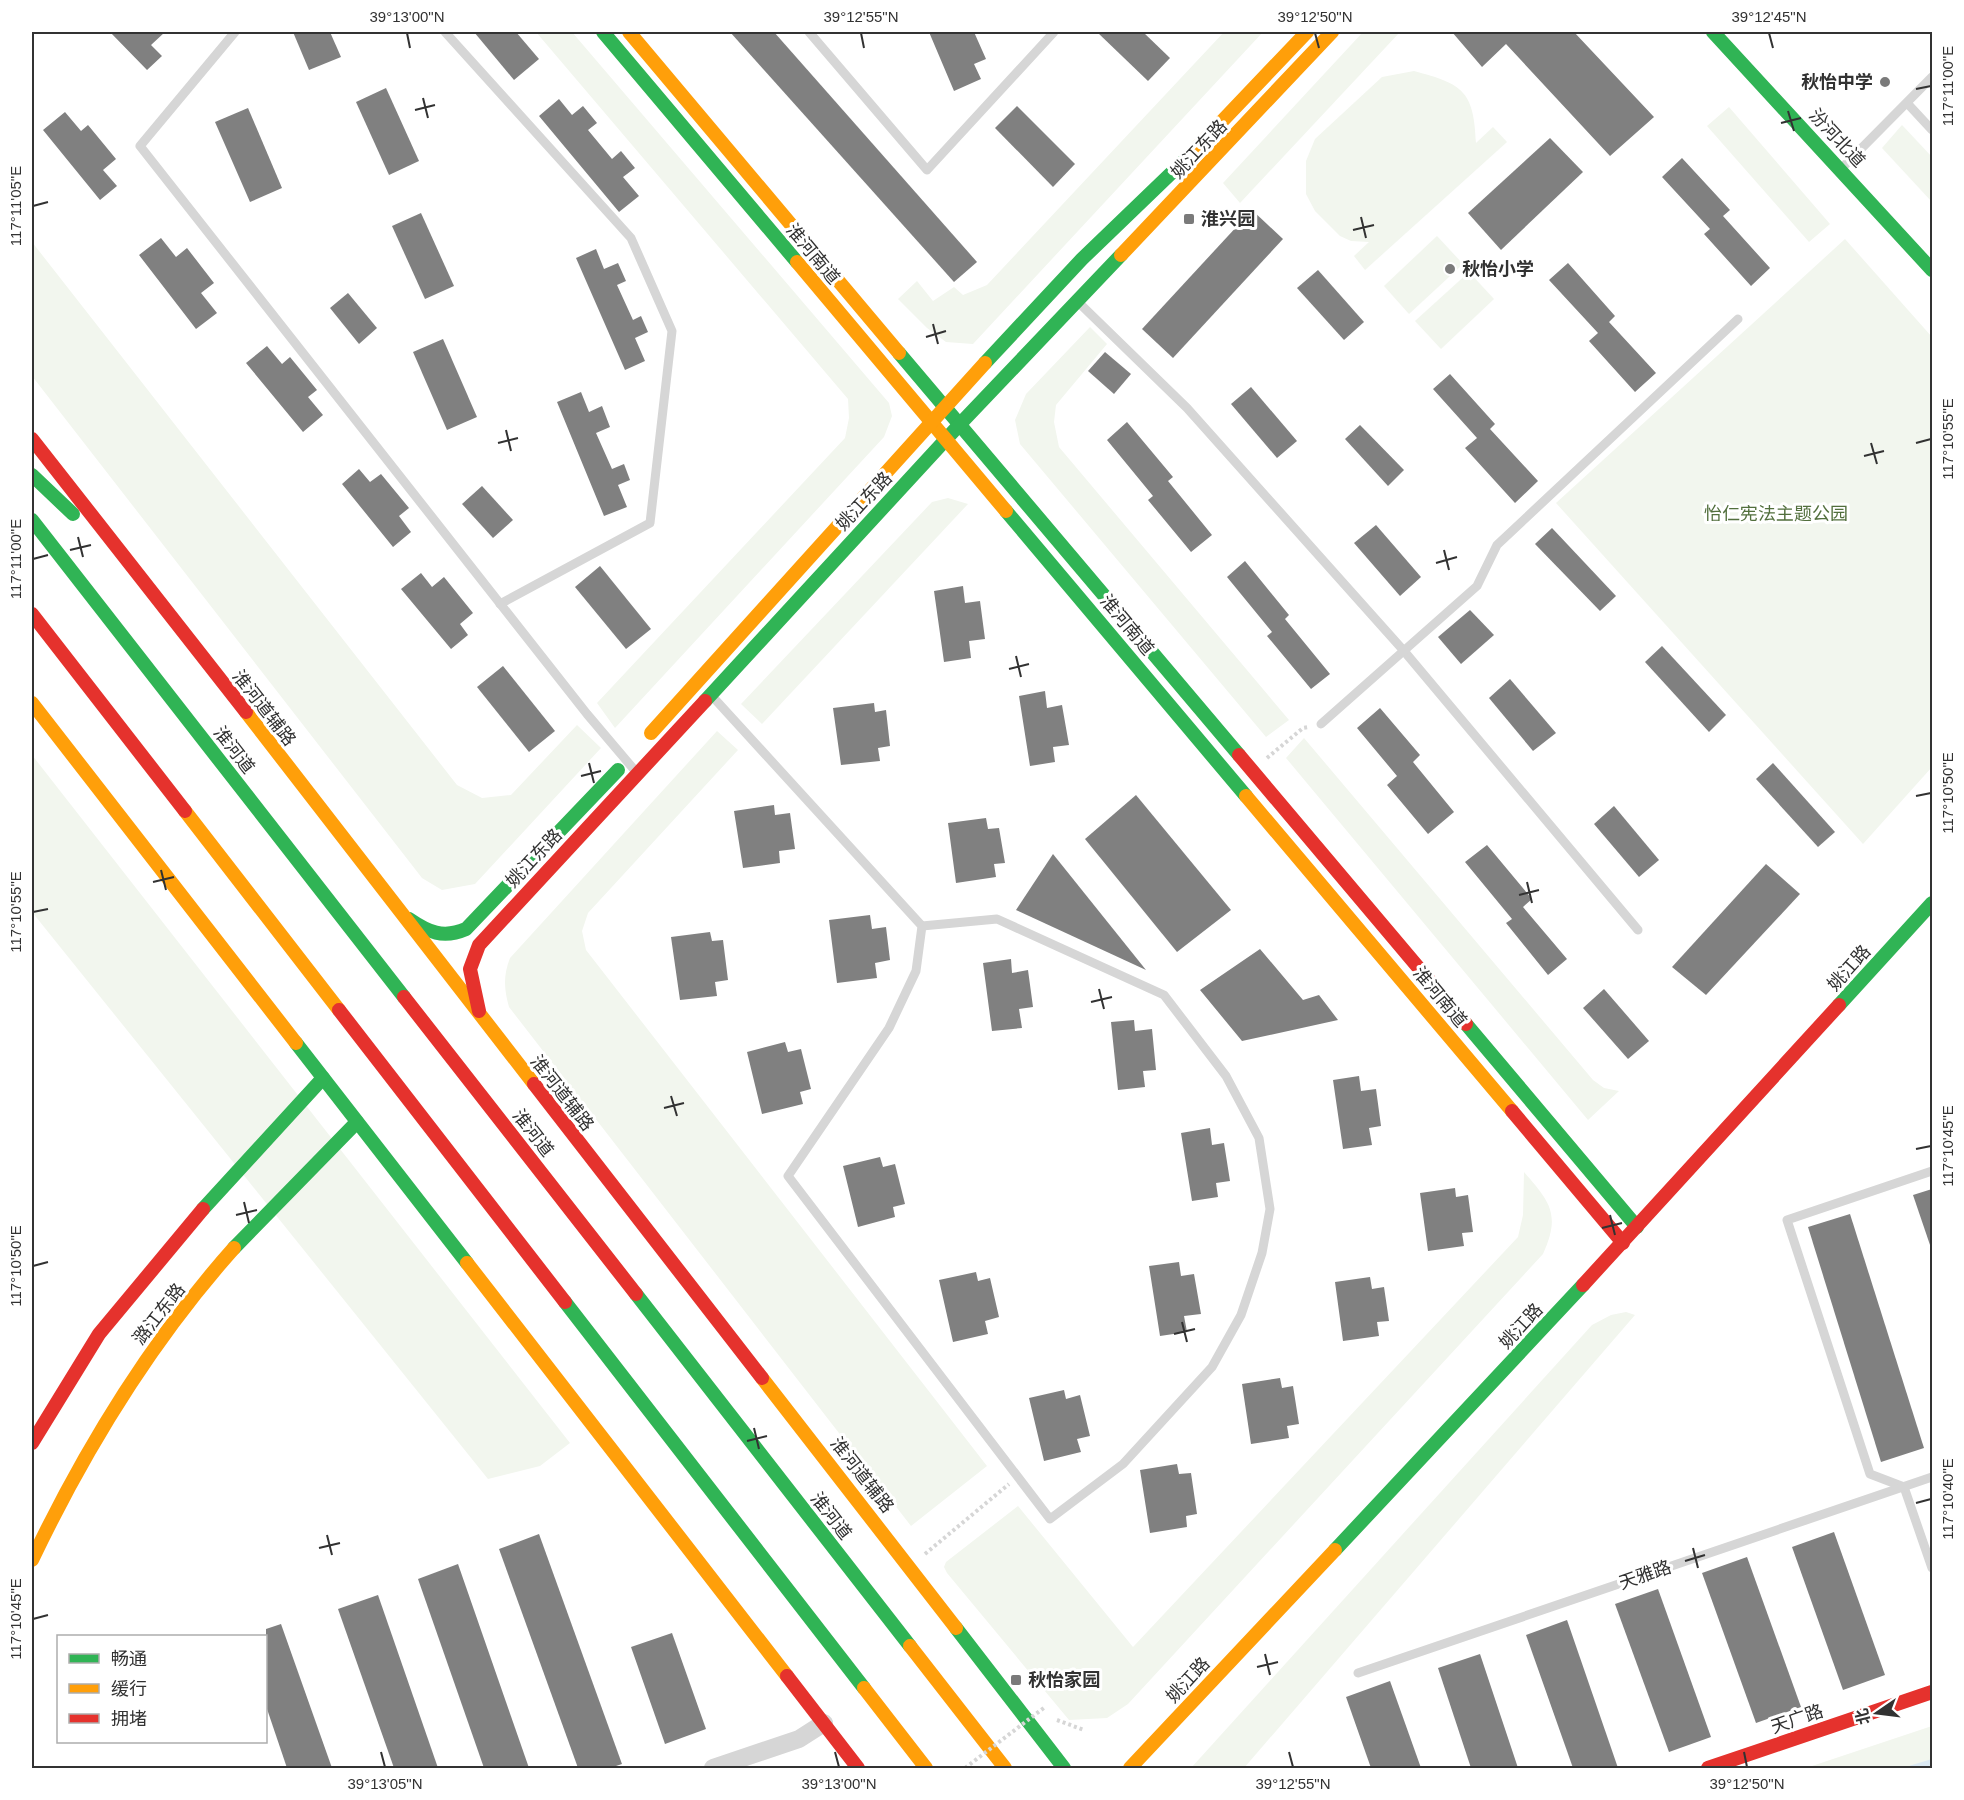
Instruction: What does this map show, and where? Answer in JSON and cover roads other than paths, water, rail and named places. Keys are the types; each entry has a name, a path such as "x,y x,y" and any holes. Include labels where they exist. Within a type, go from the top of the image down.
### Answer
{"main road":[{"name":"淮河南道","path":"603,32 1623,1243"},
{"name":"淮河南道","path":"629,32 1638,1227"},
{"name":"姚江东路","path":"406,918 430,933 442,937 466,929 634,752 946,405 1083,259 1203,143 1307,32"},
{"name":"姚江东路","path":"480,1017 470,977 471,956 709,693 1076,300 1170,206 1332,32"},
{"name":"汾河北道","path":"1713,32 1932,270"},
{"name":"淮河道辅路","path":"32,439 406,918 480,1017 910,1566 1064,1768"},
{"path":"32,475 137,575"},
{"name":"淮河道","path":"32,520 1005,1768"},
{"path":"32,614 926,1768"},
{"path":"32,702 858,1768"},
{"name":"姚江路","path":"1130,1768 1638,1227 1932,903"},
{"name":"潞江东路","path":"32,1443 99,1334 197,1216 323,1078"},
{"name":"潞江东路","path":"32,1560 51,1519 131,1380 227,1256 357,1122"},
{"name":"天广路","path":"1708,1768 1932,1692"}],"street":[{"path":"713,1768 799,1739 824,1723"}],"lane":[{"path":"235,32 140,146 500,604 634,752 637,773"},
{"path":"445,32 631,238 672,331 650,523 500,604"},
{"path":"809,32 927,170 1054,32"},
{"path":"1841,169 1932,77"},
{"path":"1907,103 1932,130"},
{"path":"1076,300 1187,408 1404,651 1638,930"},
{"path":"1321,724 1477,586 1497,545 1738,319"},
{"path":"697,681 922,926"},
{"path":"997,919 1164,995 1226,1076 1258,1138 1270,1209 1262,1253 1241,1315 1212,1367 1123,1464 1050,1519 788,1176 889,1028 916,971 922,926 997,919"},
{"path":"1932,1171 1787,1220 1870,1474 1904,1487 1932,1568"},
{"name":"天雅路","path":"1358,1673 1932,1477"}],"waterway":[{"path":"1912,1768 1932,1762"}],"place":[{"name":"秋怡中学","path":"1885,82"},
{"name":"淮兴园","path":"1189,219"},
{"name":"秋怡小学","path":"1450,269"},
{"name":"秋怡家园","path":"1016,1680"}],"park label":[{"name":"怡仁宪法主题公园","path":"1776,514"}]}
